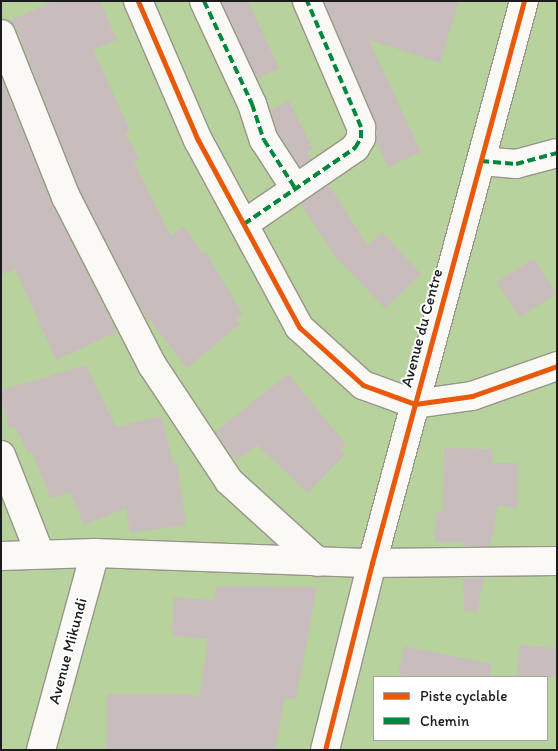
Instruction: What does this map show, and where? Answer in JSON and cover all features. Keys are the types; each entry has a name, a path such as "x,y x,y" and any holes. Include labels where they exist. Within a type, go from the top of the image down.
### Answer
{"street":[{"path":"138,1 198,140 299,327 363,385 415,404 472,396 557,366"},
{"path":"204,1 252,104 264,140 295,188"},
{"path":"244,224 355,148 360,138 361,127 307,1"},
{"name":"Avenue du Centre","path":"325,750 372,563 524,1"},
{"path":"1,34 66,197 152,365 229,481 318,562"},
{"path":"481,161 516,164 557,153"},
{"path":"1,455 40,554"},
{"path":"1,556 95,553 372,563 557,561"},
{"name":"Avenue Mikundi","path":"41,750 95,553"}],"green space":[{"path":"1,1 557,1 557,750 1,750"}],"building":[{"path":"53,1 100,1 117,40 93,50 130,130 125,133 139,159 134,162 171,236 184,226 203,254 206,252 243,315 236,320 240,324 187,368 148,318 146,318 80,191 16,28 9,21"},
{"path":"221,1 248,1 279,68 257,79"},
{"path":"324,1 459,1 440,63 369,40 421,152 388,167 376,141 375,121"},
{"path":"1,77 52,204 117,332 56,360 15,269 1,275"},
{"path":"289,101 313,149 307,152 312,159 300,167 278,133 270,110"},
{"path":"329,185 368,246 382,232 421,274 385,309 334,255 301,204"},
{"path":"534,258 556,294 520,317 497,282"},
{"path":"86,365 116,427 161,416 174,466 177,463 186,525 130,533 126,508 84,525 70,492 51,499 32,452 28,453 15,427 9,428 1,399 1,390"},
{"path":"288,374 346,444 340,449 346,453 308,493 257,445 237,461 215,432"},
{"path":"444,448 492,449 492,463 518,463 517,508 498,505 490,546 463,546 463,542 435,542 436,511 443,511"},
{"path":"484,577 477,612 464,611 463,578"},
{"path":"217,586 317,587 296,700 285,697 275,750 107,750 107,694 182,694 199,697 208,639 172,636 174,597 214,600"},
{"path":"520,645 557,648 557,677 517,676"},
{"path":"404,646 492,664 490,676 409,676 398,674"}],"marked path":[{"path":"204,1 252,104 264,140 295,188"},
{"path":"244,224 355,148 361,138 361,127 307,1"},
{"path":"481,161 516,164 557,153"}],"cycle path":[{"path":"138,1 198,140 299,327 363,385 415,404 472,396 557,366"},
{"path":"325,750 372,563 524,1"}]}
